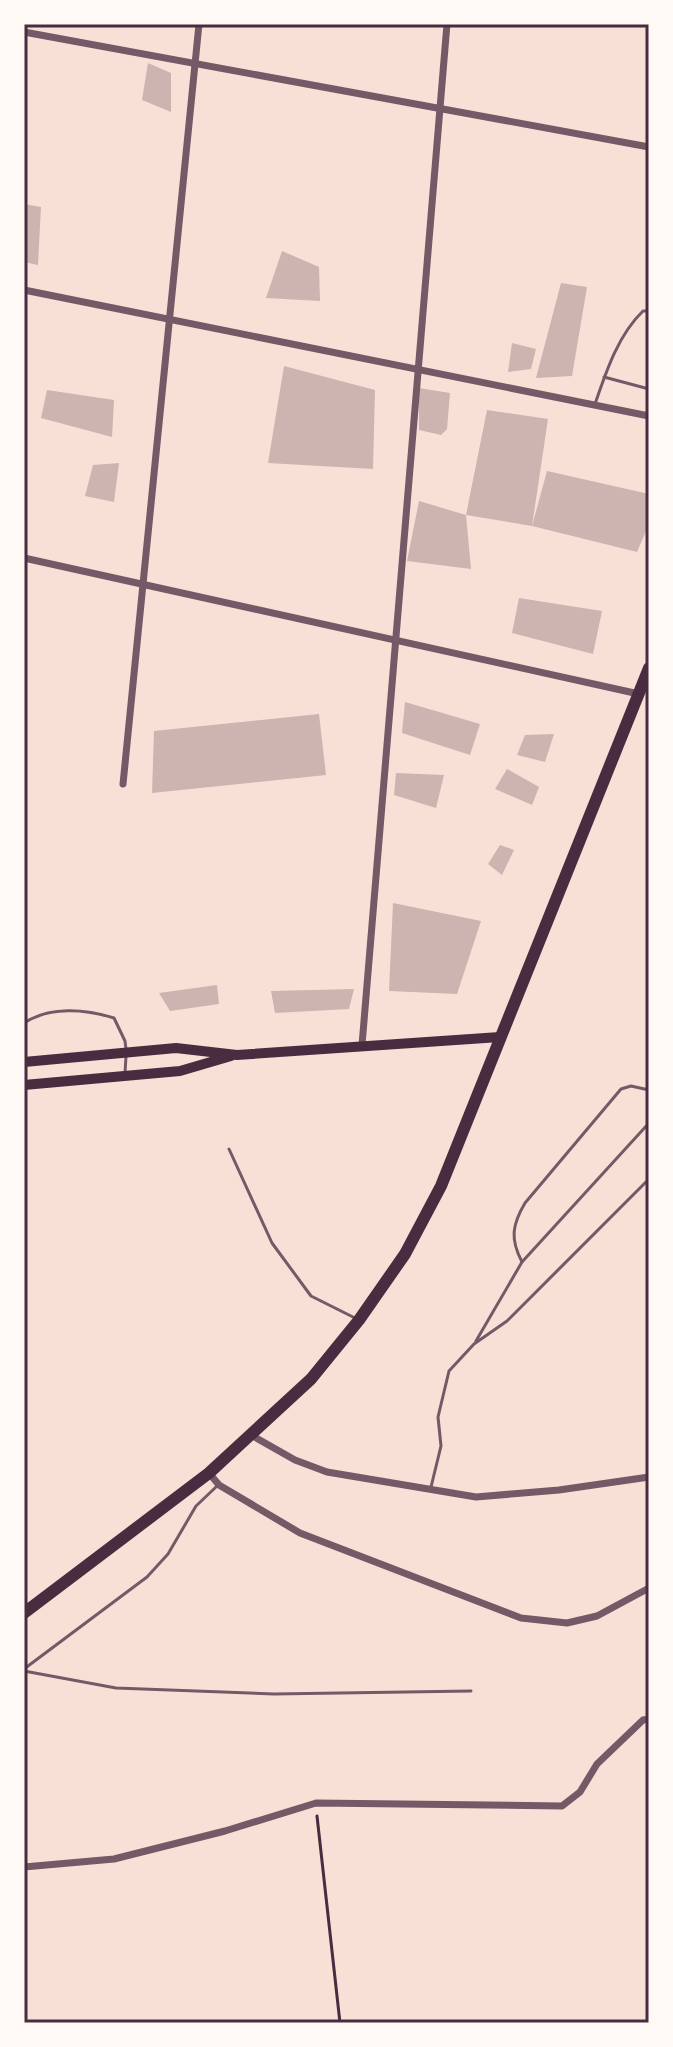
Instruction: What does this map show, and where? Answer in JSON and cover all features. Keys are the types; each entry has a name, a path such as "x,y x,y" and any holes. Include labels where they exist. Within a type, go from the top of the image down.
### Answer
{"highway":[{"path":"24,1613 209,1473 311,1379 359,1320 405,1254 441,1186 649,668"}],"main road":[{"path":"24,1085 180,1071 237,1055 500,1037"},
{"path":"24,1062 176,1048 237,1055"}],"street":[{"path":"123,784 199,24"},
{"path":"362,1045 447,24"},
{"path":"24,32 649,147"},
{"path":"24,290 649,416"},
{"path":"24,558 639,694"},
{"path":"251,1435 295,1460 327,1472 476,1497 559,1490 649,1477"},
{"path":"209,1473 219,1485 300,1533 521,1618 567,1623 597,1616 649,1588"},
{"path":"24,1867 114,1859 225,1831 316,1803 562,1806 580,1792 597,1764 643,1720 649,1719"}],"lane":[{"path":"595,406 604,377 629,325 643,311 649,311"},
{"path":"604,377 649,389"},
{"path":"24,1023 40,1013 91,1011 114,1018 125,1041 125,1077"},
{"path":"522,1262 512,1234 515,1219 525,1203 621,1089 631,1086 649,1090"},
{"path":"474,1344 522,1262 649,1123"},
{"path":"229,1149 272,1243 311,1296 359,1320"},
{"path":"430,1491 441,1446 438,1417 449,1371 474,1344 507,1321 649,1179"},
{"path":"24,1670 147,1577 168,1554 196,1506 219,1485"},
{"path":"24,1670 116,1688 274,1694 471,1691"}],"path":[{"path":"316,1803 340,2023"}],"building":[{"path":"148,63 171,73 171,112 142,100"},
{"path":"24,204 41,207 38,265 24,262"},
{"path":"282,251 319,267 320,301 266,298"},
{"path":"561,283 587,287 572,376 536,378"},
{"path":"512,343 536,349 531,369 508,372"},
{"path":"284,366 375,390 373,469 268,463"},
{"path":"419,388 450,393 447,429 441,435 419,430"},
{"path":"47,390 114,400 112,437 41,418"},
{"path":"487,410 548,419 532,526 466,515"},
{"path":"119,463 114,502 85,496 93,465"},
{"path":"547,471 649,494 649,524 637,552 532,526"},
{"path":"419,501 466,515 471,569 407,561"},
{"path":"519,598 602,611 593,654 512,633"},
{"path":"405,702 480,724 470,755 402,733"},
{"path":"319,714 326,775 152,793 154,731"},
{"path":"554,734 545,762 517,755 525,735"},
{"path":"507,769 539,787 532,805 495,789"},
{"path":"396,773 444,775 436,808 394,795"},
{"path":"500,845 514,850 502,875 488,864"},
{"path":"393,903 481,921 457,994 389,991"},
{"path":"217,985 219,1004 170,1011 159,993"},
{"path":"354,989 349,1009 275,1013 271,991"}]}
